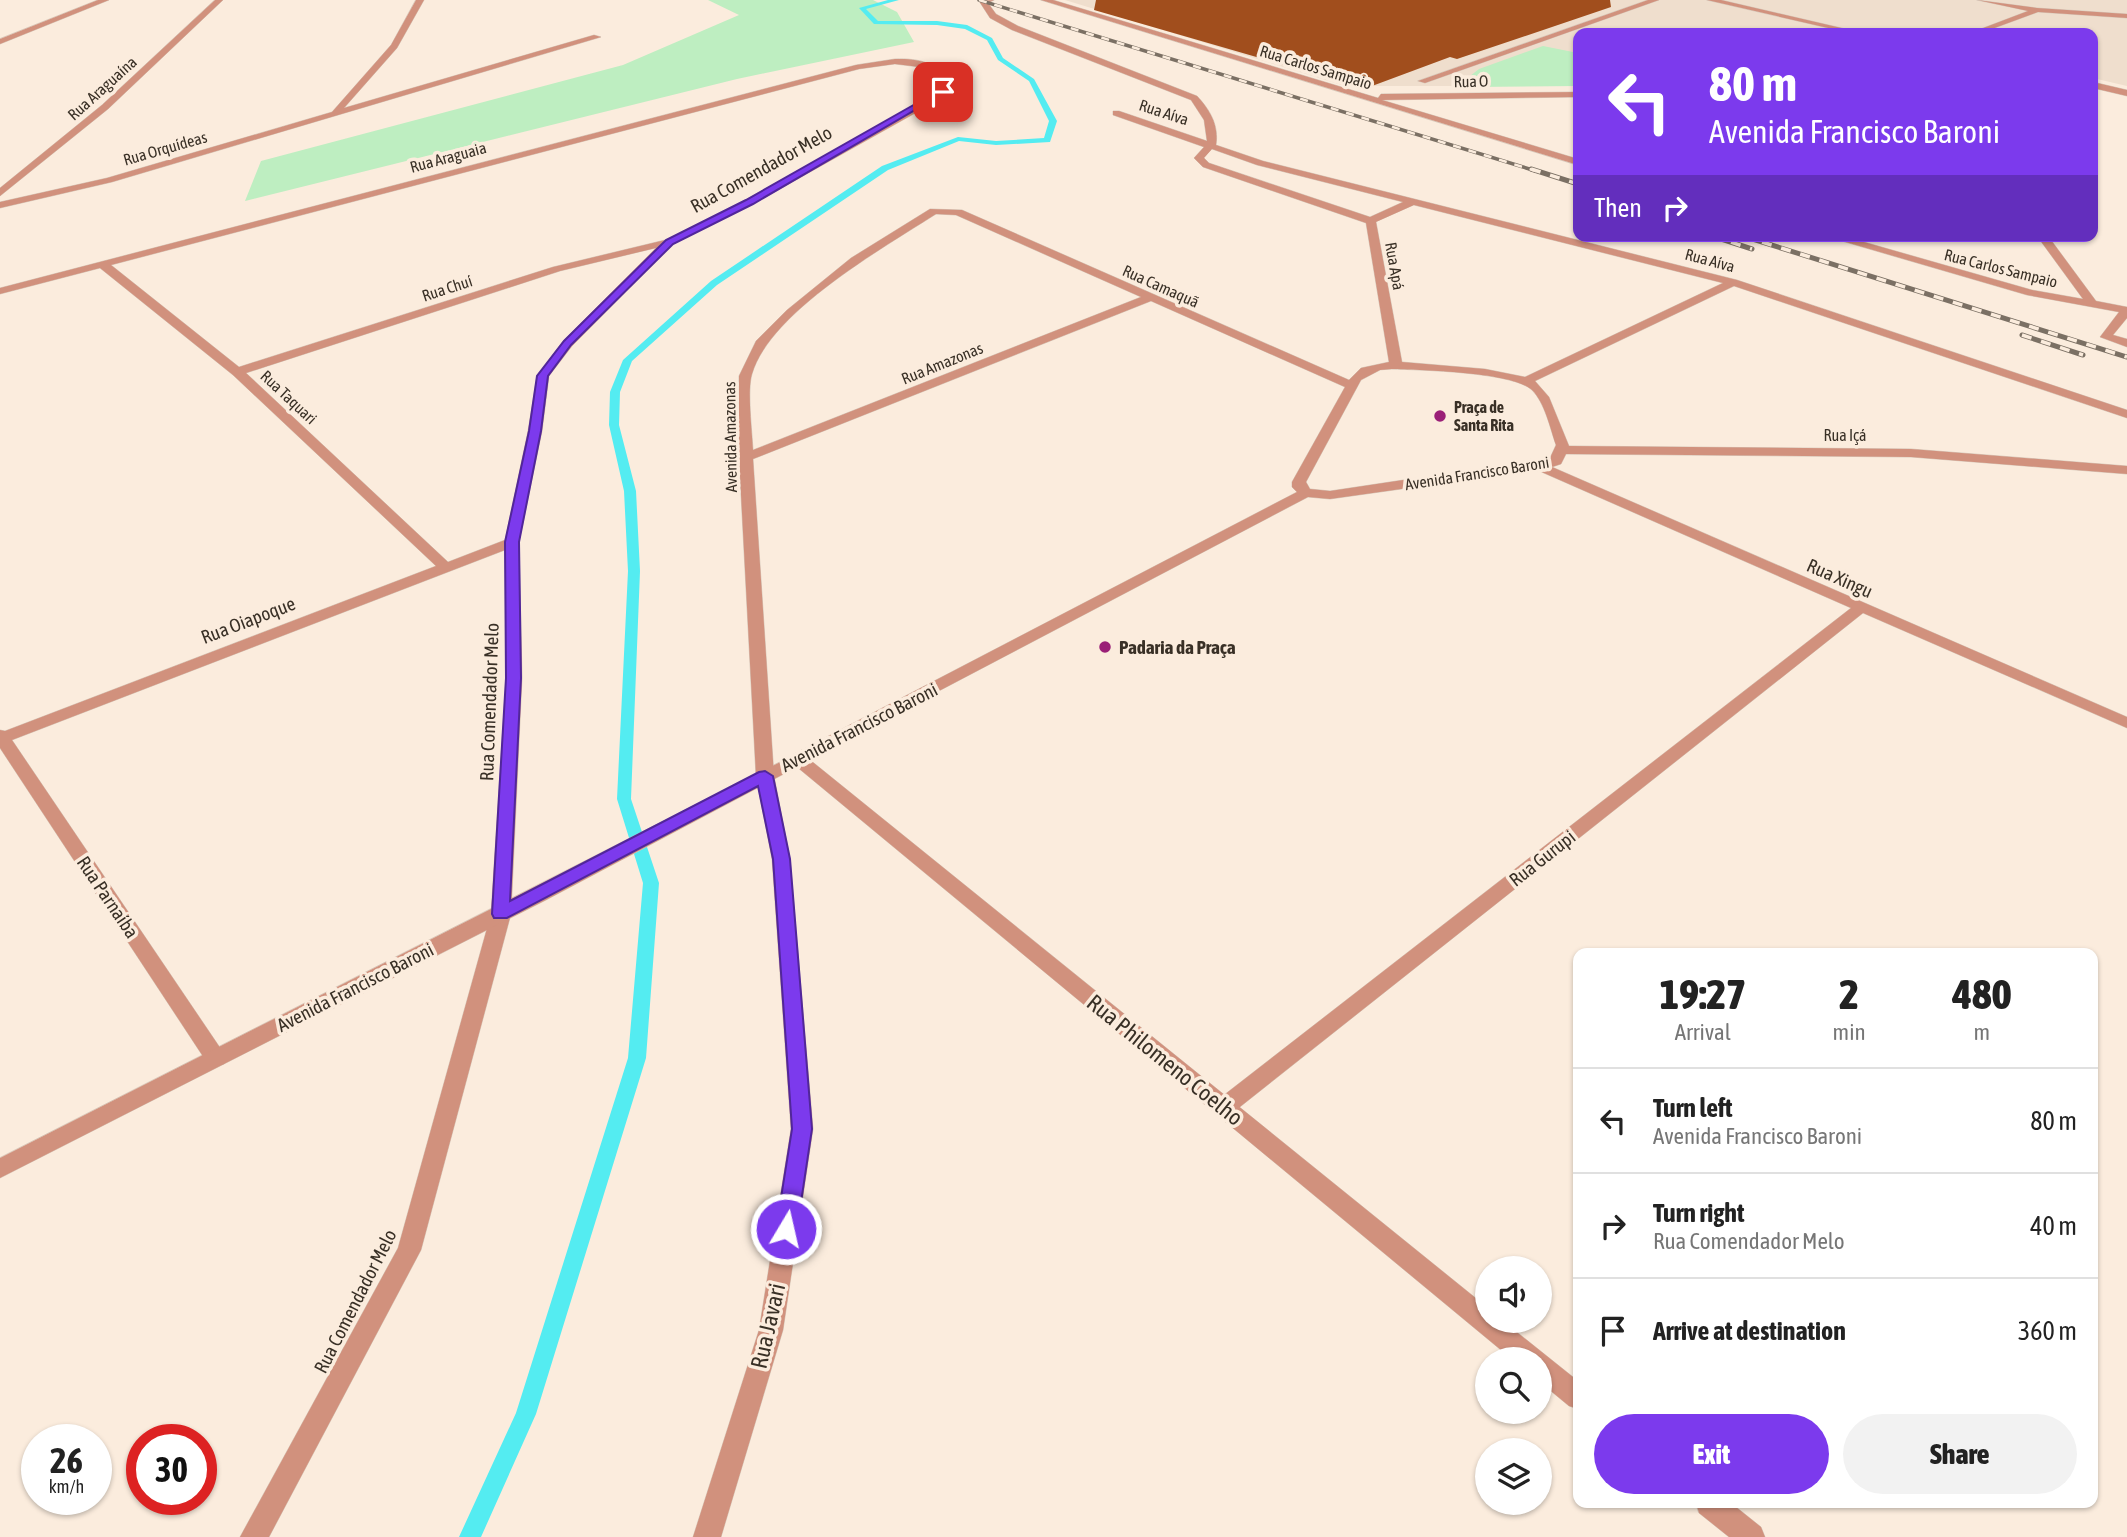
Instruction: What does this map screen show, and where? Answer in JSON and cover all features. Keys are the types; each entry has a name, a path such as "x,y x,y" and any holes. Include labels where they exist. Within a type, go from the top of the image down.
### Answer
{"street":[{"path":"0,42 105,0"},
{"name":"Rua Araguaína","path":"0,193 105,107 219,0"},
{"path":"336,112 394,46 420,0"},
{"path":"990,0 983,1 993,16 1058,47 1188,95 1203,108 1209,121 1211,145 1199,158 1206,165 1371,220"},
{"name":"Rua Carlos Sampaio","path":"1045,0 1573,161"},
{"path":"1574,28 1655,0"},
{"path":"1711,0 1837,28"},
{"path":"1981,0 2037,10 2127,16"},
{"path":"1988,28 2037,10"},
{"path":"1422,81 1573,29"},
{"name":"Rua Orquídeas","path":"0,205 109,180 597,37"},
{"name":"Rua Comendador Melo","path":"254,1537 410,1250 500,914 514,678 512,542 535,431 543,376 568,343 669,242 749,202 943,92 947,83 934,67 906,61"},
{"name":"Rua Araguaia","path":"0,291 832,74 906,61"},
{"path":"2098,86 2127,93"},
{"name":"Rua O","path":"1363,98 1573,94"},
{"name":"Rua Aíva","path":"1116,113 1270,165 1573,241"},
{"name":"Rua Apá","path":"1396,365 1371,220 1415,201"},
{"name":"Avenida Amazonas","path":"765,776 746,457 745,376 760,344 791,313 855,260 934,211 958,212"},
{"name":"Rua Camaquã","path":"958,212 1352,386"},
{"name":"Rua Chuí","path":"237,372 557,269 669,242"},
{"name":"Rua Aíva","path":"1575,242 1732,282 2127,414"},
{"name":"Rua Carlos Sampaio","path":"1850,242 2031,293 2127,310"},
{"path":"2046,242 2093,305"},
{"name":"Rua Taquari","path":"102,264 237,372 444,566"},
{"path":"1306,493 1299,487 1299,482 1352,386 1365,370 1396,365 1492,373 1528,380 1732,282"},
{"name":"Rua Amazonas","path":"746,457 1149,298"},
{"path":"2127,310 2106,337 2127,344"},
{"name":"Avenida Francisco Baroni","path":"0,1169 539,895 1306,493 1330,495 1539,467 1556,461 1563,445 1538,390 1528,380"},
{"name":"Rua Içá","path":"1563,450 1911,453 2127,470"},
{"name":"Rua Xingu","path":"1539,467 2127,723"},
{"name":"Rua Oiapoque","path":"1,737 512,542"},
{"name":"Rua Gurupi","path":"1223,1108 1860,608"},
{"name":"Rua Parnaíba","path":"1,737 216,1058"},
{"name":"Rua Philomeno Coelho","path":"798,759 1516,1347"},
{"name":"Rua Javari","path":"707,1537 771,1330 802,1129 781,859 765,776"},
{"path":"1552,1376 1573,1393"},
{"path":"1715,1508 1751,1537"}],"shaded area":[{"path":"1065,0 2127,0 2127,86 2098,79 2098,28 1573,28 1573,86 1345,86"}],"green space":[{"path":"708,0 873,0 897,12 914,42 737,79 245,201 261,161 623,65 739,15"},
{"path":"1543,46 1573,52 1573,86 1471,87 1465,80 1479,69"}],"building":[{"path":"1096,0 1610,0 1611,7 1457,59 1450,57 1372,86 1346,83 1094,10"}],"waterway":[{"path":"470,1537 526,1414 637,1058 651,883 624,799 634,571 630,491 614,425 615,392 628,360 714,283 885,168 958,139 996,143 1047,140 1053,121 1032,80 1000,59 990,39 967,27 937,23 876,23 862,8 896,0"}],"railway":[{"path":"979,0 1536,171"},
{"path":"1531,169 1573,182"},
{"path":"1730,242 1752,249"},
{"path":"1762,242 2127,357"},
{"path":"2022,335 2083,355"}],"place":[{"name":"Praça de Santa Rita","path":"1440,416"},
{"name":"Padaria da Praça","path":"1105,647"}],"route":[{"path":"786,1229 802,1129 781,859 765,776 500,914 514,678 512,542 535,431 543,376 568,343 669,242 749,202 943,92"}]}
